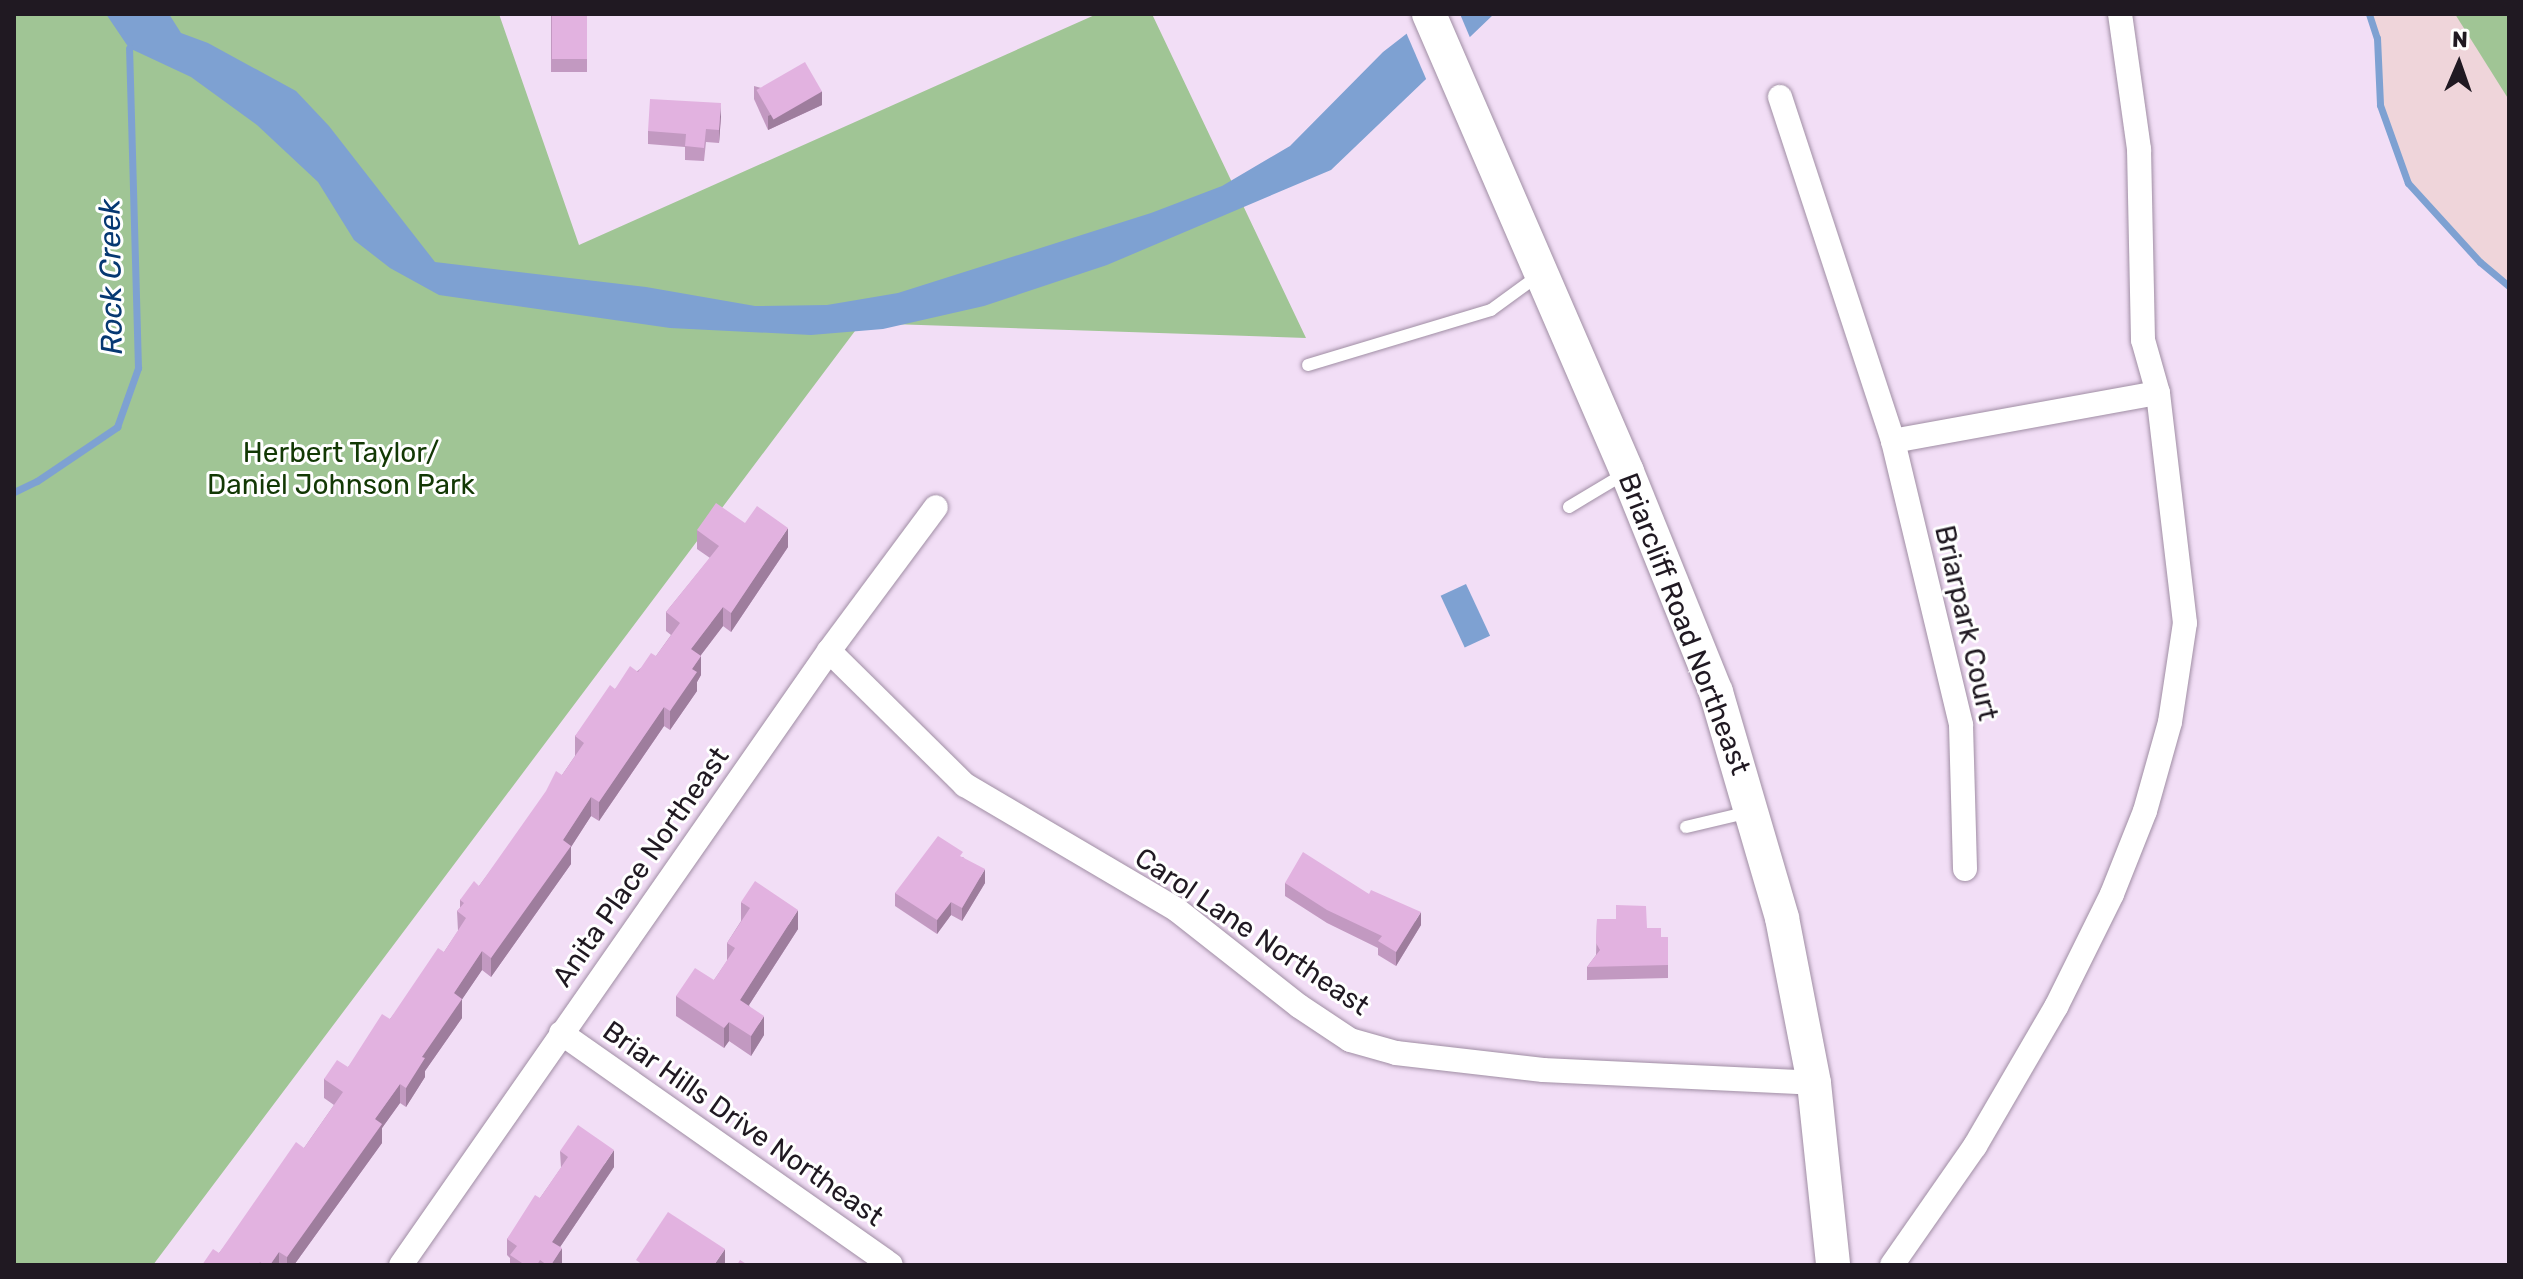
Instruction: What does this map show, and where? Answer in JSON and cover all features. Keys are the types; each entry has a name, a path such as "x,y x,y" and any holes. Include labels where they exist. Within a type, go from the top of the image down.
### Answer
{"main road":[{"name":"Briarcliff Road Northeast","path":"1429,14 1539,275 1627,472 1716,692 1782,918 1814,1083 1833,1265"}],"street":[{"path":"1892,1265 1975,1146 2056,1007 2112,894 2145,811 2170,722 2185,623 2158,393 2143,340 2139,149 2120,14"},
{"name":"Briarpark Court","path":"1780,97 1893,441 1961,725 1965,869"},
{"path":"1893,441 2158,393"},
{"name":"Anita Place Northeast","path":"401,1265 829,651 936,507"},
{"name":"Carol Lane Northeast","path":"829,651 965,785 1177,910 1299,1006 1350,1040 1396,1053 1543,1070 1814,1083"},
{"name":"Briar Hills Drive Northeast","path":"561,1033 891,1265"}],"lane":[{"path":"1308,365 1491,310 1539,275"},
{"path":"1569,507 1627,472"},
{"path":"1686,827 1753,811"}],"shaded area":[{"path":"2369,14 2509,14 2509,286 2480,262 2408,183 2380,105 2377,38"}],"green space":[{"name":"Herbert Taylor/ Daniel Johnson Park","path":"14,14 499,14 579,245 1097,14 1152,14 1306,338 861,323 153,1265 14,1265"},
{"path":"2455,14 2509,14 2509,100"}],"water":[{"path":"106,14 169,14 181,33 208,43 296,91 329,126 435,262 646,287 755,306 827,305 898,293 1151,213 1222,186 1290,146 1383,52 1432,14 1494,14 1331,170 1107,265 984,306 883,329 811,335 670,328 439,295 390,268 354,240 318,182 257,125 191,77 129,48"},
{"path":"1466,584 1490,636 1465,647 1441,596"}],"pier":[{"path":"1425,14 1460,14 1471,40 1427,81 1405,30"}],"building":[{"path":"552,14 587,14 587,59 552,59"},
{"path":"805,62 822,91 774,119 757,90"},
{"path":"650,99 721,103 719,130 706,129 704,148 685,146 686,134 648,131"},
{"path":"716,503 745,523 757,506 788,528 731,613 723,607 691,649 701,656 692,669 697,672 670,711 664,707 599,802 591,797 563,840 571,846 491,958 482,951 454,993 462,999 422,1057 425,1058 406,1088 400,1084 375,1119 382,1124 287,1257 279,1252 270,1265 260,1262 258,1265 202,1265 213,1249 219,1253 296,1142 304,1148 343,1092 324,1079 337,1060 348,1067 382,1014 390,1019 438,948 444,952 466,918 457,911 464,903 460,900 474,881 479,886 546,791 556,771 562,775 584,743 575,736 610,685 615,689 630,666 638,672 651,653 656,656 680,623 666,612 719,546 697,530"},
{"path":"938,836 963,852 960,856 985,869 962,908 951,902 937,920 895,893"},
{"path":"1303,852 1369,894 1371,890 1421,912 1396,952 1378,941 1382,936 1327,910 1285,883"},
{"path":"755,881 798,910 740,1000 764,1016 751,1036 729,1022 724,1028 676,996 695,968 714,980 735,948 727,943 750,908 741,902"},
{"path":"1616,905 1646,906 1647,928 1661,928 1661,937 1668,937 1668,965 1587,967 1600,950 1596,943 1597,919 1616,919"},
{"path":"578,1125 614,1150 552,1242 562,1248 551,1265 540,1260 537,1265 525,1265 510,1255 517,1246 507,1239 535,1195 540,1198 568,1157 560,1151"},
{"path":"668,1212 725,1249 714,1265 643,1265 636,1260"}],"waterway":[{"path":"2369,14 2377,38 2380,105 2408,183 2480,262 2509,286"},
{"name":"Rock Creek","path":"14,492 37,481 117,427 138,368 129,48"}]}
